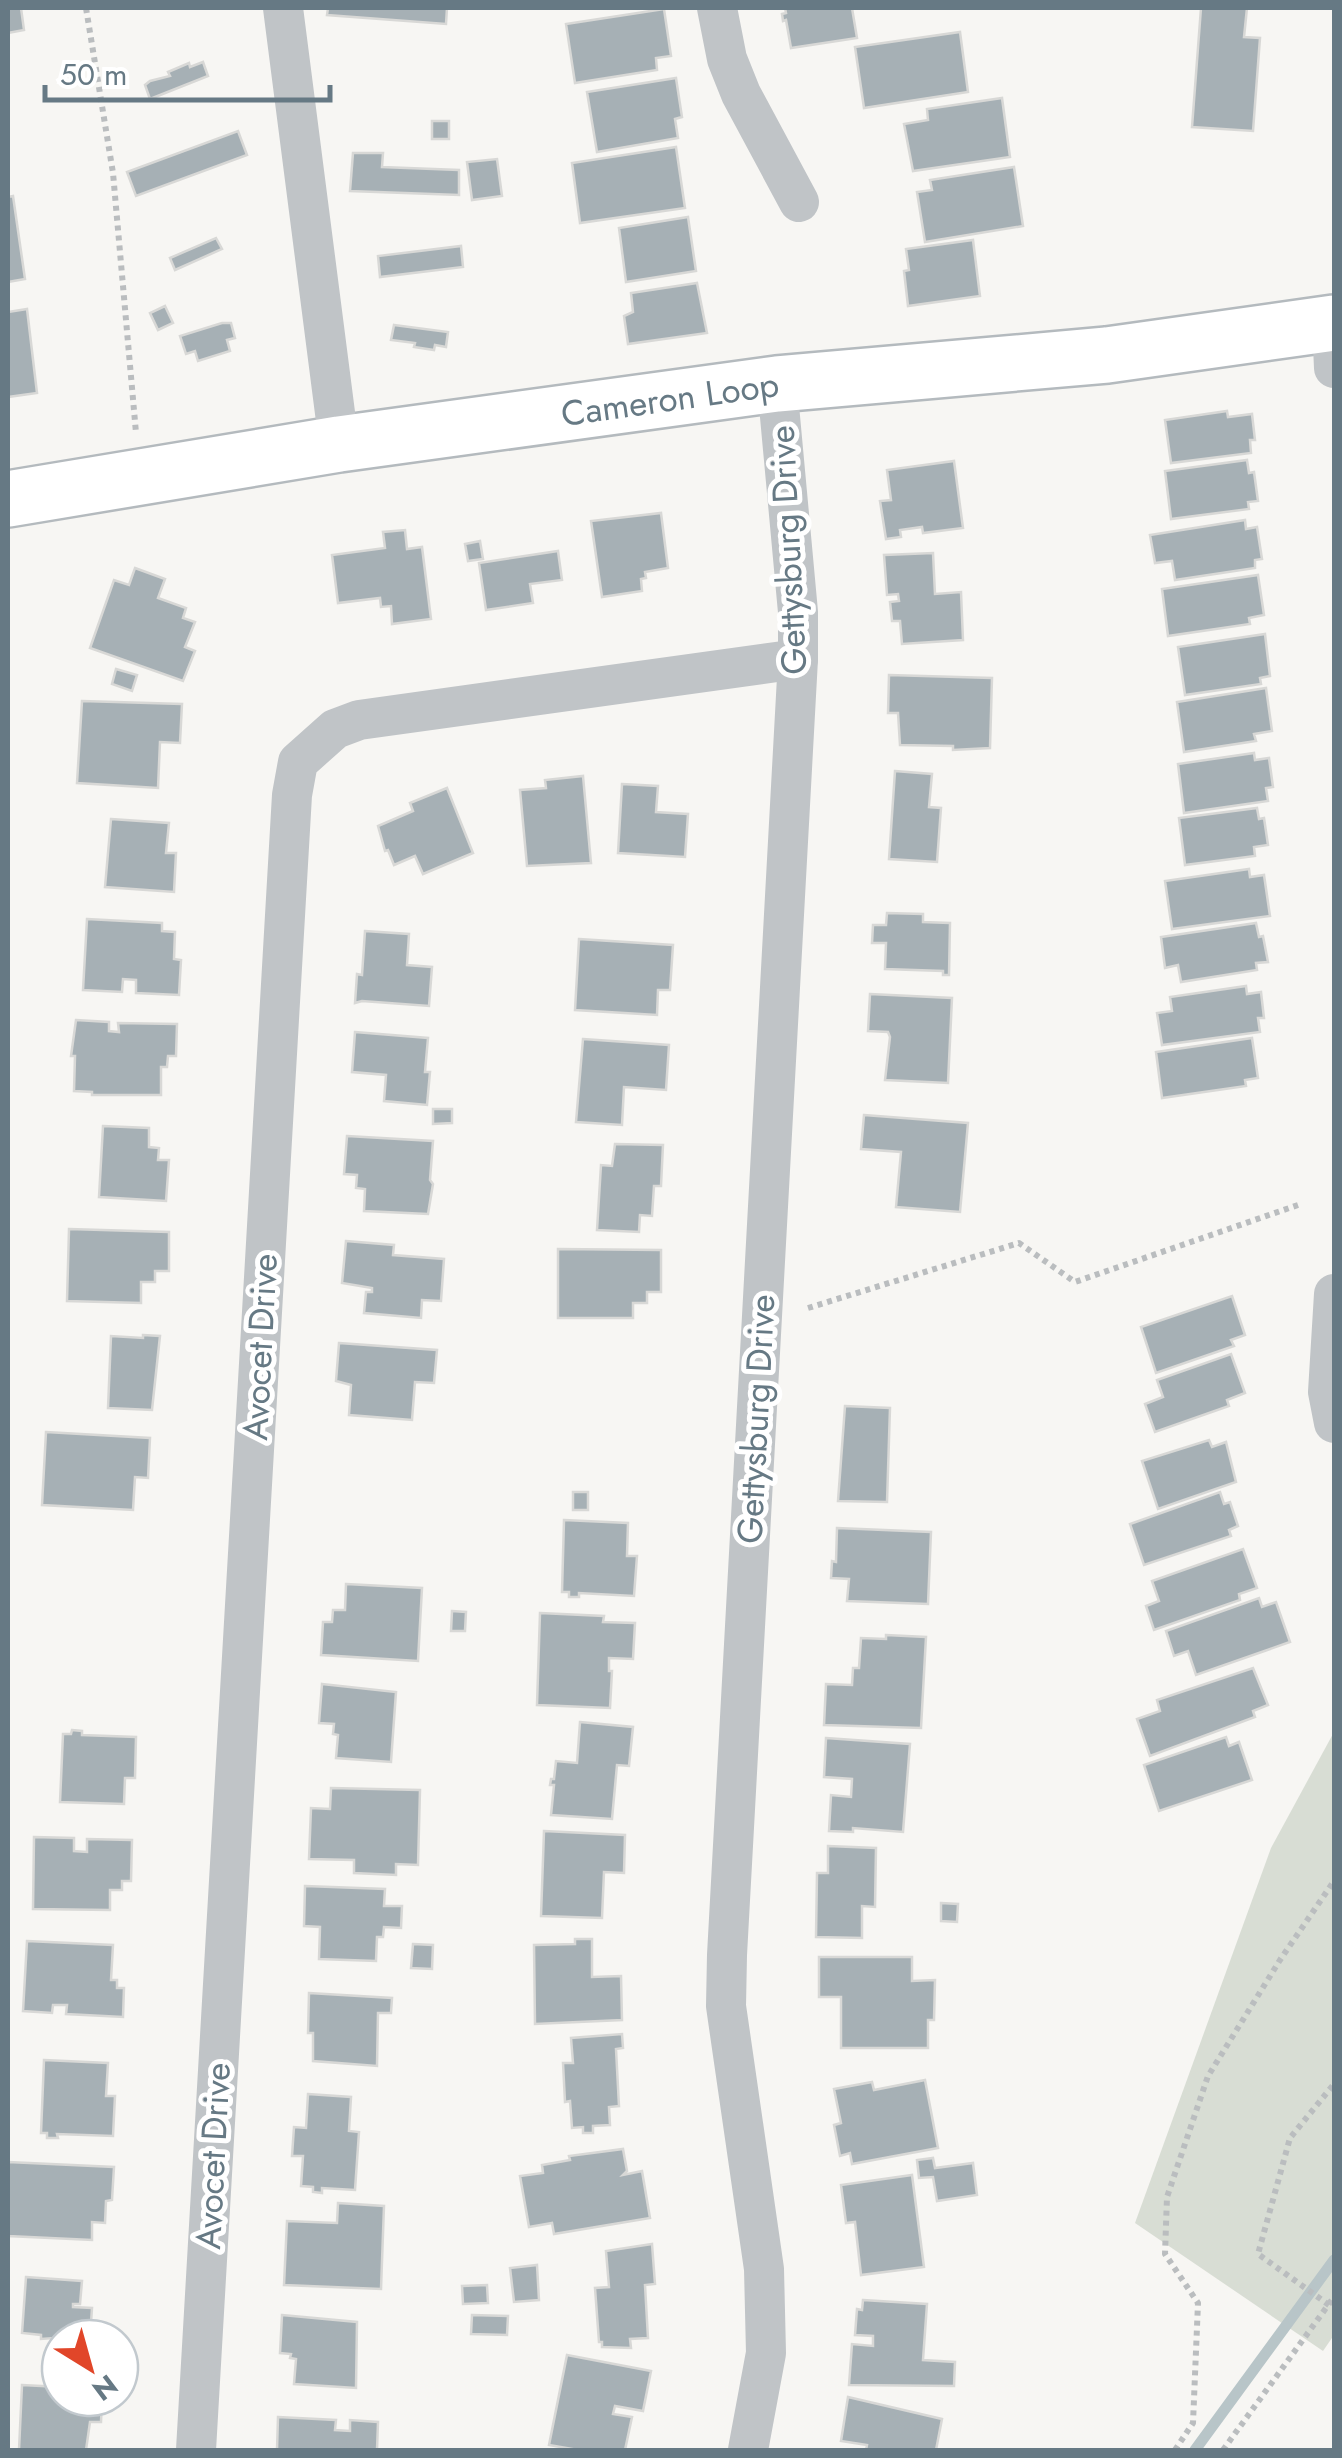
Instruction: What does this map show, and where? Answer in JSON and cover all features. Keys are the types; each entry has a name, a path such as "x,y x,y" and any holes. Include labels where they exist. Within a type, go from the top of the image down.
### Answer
{"street":[{"path":"283,8 339,444"},
{"path":"717,8 726,59 799,202"},
{"name":"Cameron Loop","path":"8,499 339,444 777,384 1334,338"},
{"name":"Gettysburg Drive","path":"748,2450 766,2354 764,2269 726,2006 798,659 798,612 777,384"},
{"name":"Avocet Drive","path":"196,2450 292,796 298,762 336,729 358,720 798,659"},
{"path":"1334,1294 1328,1392 1334,1423"}],"path":[{"path":"86,8 112,173 140,477"},
{"path":"808,1308 1018,1243 1075,1282 1298,1204"},
{"path":"1174,2450 1194,2423 1198,2303 1165,2254 1167,2198 1208,2076 1334,1881"},
{"path":"1329,2306 1258,2254 1290,2138 1334,2084"},
{"path":"1223,2450 1334,2298"}],"shaded area":[{"path":"1334,1732 1334,2335 1323,2351 1135,2223 1271,1848"}],"building":[{"path":"8,8 21,8 24,30 8,33"},
{"path":"328,8 447,8 446,24 327,15"},
{"path":"785,8 852,8 857,38 791,48 786,20 783,21"},
{"path":"1201,8 1247,8 1244,37 1260,38 1253,131 1192,127"},
{"path":"664,9 671,56 656,58 657,70 575,83 566,24"},
{"path":"960,32 968,92 864,108 855,47"},
{"path":"203,62 208,76 150,99 145,85 150,81 170,76 168,72 189,63 190,67"},
{"path":"676,78 682,117 675,119 678,138 597,152 587,92"},
{"path":"1002,98 1010,157 913,171 904,124 928,120 927,109"},
{"path":"432,121 449,121 449,139 432,139"},
{"path":"238,131 247,155 136,196 127,172"},
{"path":"676,147 685,208 580,223 572,163"},
{"path":"353,153 383,153 382,167 459,170 459,195 350,191"},
{"path":"497,159 502,196 472,200 467,162"},
{"path":"1014,167 1023,226 925,242 917,192 932,190 930,180"},
{"path":"13,196 25,279 8,282 8,197"},
{"path":"688,217 696,271 626,282 619,228"},
{"path":"216,238 222,249 175,270 170,258"},
{"path":"973,240 980,296 908,306 906,249"},
{"path":"461,246 463,267 380,277 378,256"},
{"path":"697,283 707,333 628,344 624,316 633,312 631,293"},
{"path":"165,306 173,323 158,330 150,313"},
{"path":"27,309 37,393 8,397 8,312"},
{"path":"231,323 235,338 227,340 230,351 198,361 195,351 186,354 180,336"},
{"path":"394,325 448,332 446,347 435,345 434,350 391,340"},
{"path":"1227,411 1228,417 1252,414 1255,440 1250,440 1251,453 1171,463 1165,420"},
{"path":"1247,460 1249,473 1254,472 1258,501 1248,502 1249,509 1171,519 1165,471"},
{"path":"954,461 963,528 923,533 922,527 900,530 901,537 886,539 880,501 891,500 887,470"},
{"path":"661,513 668,568 645,572 642,591 602,597 591,521"},
{"path":"1245,520 1246,529 1257,527 1262,559 1255,560 1255,568 1175,580 1172,561 1155,563 1150,535"},
{"path":"405,530 407,549 422,547 431,619 392,624 391,606 381,607 380,598 338,603 332,555 385,548 383,532"},
{"path":"480,541 483,559 468,561 465,544"},
{"path":"558,551 562,580 530,584 533,603 486,610 479,563"},
{"path":"933,553 935,594 961,592 963,640 902,644 900,621 892,621 890,602 899,601 898,594 887,595 884,555"},
{"path":"135,568 165,579 158,598 186,608 183,618 195,622 185,647 195,651 183,681 90,648 114,580 129,585"},
{"path":"1258,575 1264,615 1249,618 1250,624 1168,636 1162,589"},
{"path":"1265,634 1270,676 1260,678 1261,684 1185,695 1178,647"},
{"path":"116,669 137,675 132,691 112,684"},
{"path":"889,675 992,678 990,748 953,750 953,746 900,745 898,713 888,713"},
{"path":"1266,688 1272,731 1254,734 1256,741 1184,752 1177,702"},
{"path":"82,701 182,704 180,743 160,742 158,788 77,783"},
{"path":"1254,753 1255,760 1269,758 1273,787 1266,788 1268,801 1184,813 1178,764"},
{"path":"895,771 932,774 929,807 941,808 937,862 889,859"},
{"path":"583,776 591,863 527,866 520,790 546,788 545,780"},
{"path":"622,784 658,786 656,812 688,814 685,857 618,853"},
{"path":"447,788 473,853 423,874 415,856 394,865 388,850 385,851 378,826 413,811 410,803"},
{"path":"1257,808 1259,819 1264,818 1268,845 1254,847 1255,856 1185,865 1179,818"},
{"path":"111,819 169,823 166,853 176,853 174,892 105,887"},
{"path":"1249,869 1250,877 1264,875 1270,916 1172,929 1165,881"},
{"path":"887,913 923,914 923,922 950,923 949,975 943,975 943,971 885,969 886,943 872,943 873,925 886,925"},
{"path":"87,919 162,923 162,931 175,932 174,959 181,960 179,995 136,993 136,980 123,979 122,992 83,990"},
{"path":"1256,923 1268,962 1256,963 1257,970 1181,982 1178,965 1165,968 1161,937"},
{"path":"365,931 409,934 407,965 432,967 429,1006 355,1003 357,974 362,975"},
{"path":"579,939 673,945 670,990 658,990 657,1015 575,1010"},
{"path":"1246,986 1247,994 1261,992 1264,1018 1258,1018 1260,1032 1162,1045 1157,1013 1172,1011 1170,997"},
{"path":"870,994 952,998 948,1083 885,1080 890,1037 888,1032 868,1031"},
{"path":"76,1020 109,1022 109,1031 119,1032 118,1023 177,1024 176,1056 168,1056 167,1067 161,1067 161,1095 92,1095 74,1091 75,1056 71,1056"},
{"path":"355,1032 428,1038 427,1105 384,1101 386,1075 352,1072"},
{"path":"1252,1038 1258,1078 1245,1080 1246,1086 1162,1098 1156,1052"},
{"path":"583,1039 669,1045 666,1090 624,1087 622,1125 576,1122"},
{"path":"433,1109 452,1109 452,1123 433,1124"},
{"path":"864,1115 968,1123 960,1212 896,1207 901,1152 861,1149"},
{"path":"103,1126 149,1128 149,1147 159,1148 158,1160 169,1160 166,1201 99,1197"},
{"path":"347,1136 433,1141 428,1214 364,1211 365,1189 356,1188 357,1175 344,1174"},
{"path":"615,1144 663,1145 661,1186 654,1186 652,1216 640,1215 639,1232 597,1230 601,1165 612,1166"},
{"path":"69,1229 169,1232 169,1271 155,1271 155,1282 141,1282 141,1303 67,1301"},
{"path":"346,1241 394,1245 393,1255 444,1259 441,1301 422,1300 421,1318 364,1313 366,1292 372,1292 372,1288 342,1283"},
{"path":"558,1249 661,1250 661,1292 647,1292 647,1303 633,1303 633,1318 558,1318"},
{"path":"1232,1296 1245,1335 1231,1340 1234,1346 1156,1373 1141,1327"},
{"path":"111,1336 160,1336 152,1410 108,1408"},
{"path":"339,1343 437,1350 434,1383 415,1382 412,1420 349,1415 351,1385 336,1381"},
{"path":"1231,1354 1245,1393 1227,1400 1229,1406 1155,1432 1145,1404 1163,1397 1157,1380"},
{"path":"845,1406 890,1408 887,1502 838,1501"},
{"path":"46,1432 150,1438 148,1478 135,1477 133,1510 42,1505"},
{"path":"1209,1440 1212,1447 1226,1442 1236,1482 1158,1509 1142,1461"},
{"path":"573,1492 588,1492 588,1510 573,1510"},
{"path":"1220,1492 1224,1504 1230,1502 1238,1526 1229,1530 1231,1536 1144,1565 1130,1524"},
{"path":"564,1520 628,1523 627,1556 637,1556 634,1596 579,1593 579,1597 569,1597 569,1592 562,1592"},
{"path":"837,1528 931,1532 928,1604 847,1601 849,1579 831,1578 832,1561 836,1562"},
{"path":"1243,1549 1257,1588 1239,1594 1240,1600 1154,1630 1146,1606 1159,1601 1152,1581"},
{"path":"346,1584 422,1588 418,1661 321,1655 323,1622 332,1622 333,1610 345,1610"},
{"path":"1259,1598 1262,1607 1276,1602 1290,1642 1196,1675 1188,1651 1174,1656 1166,1631"},
{"path":"452,1611 466,1612 465,1631 451,1631"},
{"path":"540,1613 604,1616 603,1622 635,1623 633,1659 609,1658 610,1708 537,1705"},
{"path":"886,1635 926,1637 921,1728 824,1725 826,1684 852,1685 853,1668 859,1668 861,1638 886,1639"},
{"path":"1253,1668 1268,1705 1253,1711 1255,1717 1150,1756 1137,1719 1160,1711 1157,1700"},
{"path":"322,1684 396,1692 391,1762 336,1758 338,1735 333,1734 334,1724 319,1723"},
{"path":"580,1722 633,1727 629,1766 617,1765 612,1819 551,1815 554,1785 550,1785 556,1761 577,1763"},
{"path":"72,1730 82,1731 82,1735 136,1737 135,1778 125,1778 124,1804 60,1802 63,1734 71,1734"},
{"path":"1226,1737 1229,1746 1239,1742 1252,1780 1159,1811 1144,1765"},
{"path":"826,1738 910,1744 903,1832 853,1828 853,1832 829,1831 831,1795 851,1797 852,1779 824,1777"},
{"path":"331,1788 420,1790 418,1865 396,1864 396,1875 354,1873 354,1860 309,1859 311,1808 330,1809"},
{"path":"544,1831 625,1835 624,1873 604,1872 602,1918 541,1916"},
{"path":"34,1837 74,1838 74,1851 87,1852 87,1839 132,1840 131,1881 122,1881 122,1890 110,1890 110,1910 33,1909"},
{"path":"828,1846 876,1848 875,1907 862,1906 862,1938 816,1937 817,1873 828,1873"},
{"path":"305,1886 385,1889 384,1906 402,1906 401,1928 384,1927 383,1937 377,1937 376,1961 319,1959 320,1927 304,1926"},
{"path":"941,1903 958,1904 957,1922 941,1921"},
{"path":"575,1939 592,1939 592,1977 621,1976 622,2020 535,2024 534,1945 575,1944"},
{"path":"27,1941 113,1945 111,1980 117,1980 117,1988 124,1988 123,2017 66,2014 67,2005 53,2005 52,2013 23,2011"},
{"path":"413,1944 433,1945 432,1969 411,1968"},
{"path":"819,1957 912,1957 912,1981 935,1980 934,2020 928,2020 928,2048 841,2048 841,1997 819,1997"},
{"path":"309,1993 392,1998 391,2013 378,2013 377,2066 313,2061 313,2033 308,2033"},
{"path":"622,2034 623,2048 616,2049 619,2106 609,2107 610,2125 593,2126 593,2133 583,2133 583,2127 572,2128 570,2101 565,2102 563,2063 573,2063 571,2038"},
{"path":"44,2060 108,2063 106,2096 115,2096 113,2136 57,2134 58,2138 47,2138 47,2133 41,2133"},
{"path":"925,2080 938,2148 852,2164 850,2153 840,2156 834,2125 841,2123 834,2089 872,2082 874,2090"},
{"path":"308,2094 351,2097 349,2131 359,2132 355,2190 322,2188 322,2193 301,2186 303,2156 292,2156 294,2127 306,2128"},
{"path":"623,2149 627,2171 623,2175 642,2171 650,2218 554,2234 552,2223 529,2227 520,2176 543,2173 542,2165 570,2160 569,2156"},
{"path":"933,2158 935,2168 973,2163 977,2195 937,2201 933,2177 919,2178 917,2160"},
{"path":"8,2162 114,2167 112,2200 106,2201 105,2223 92,2222 92,2240 8,2236"},
{"path":"912,2175 924,2267 861,2275 855,2222 846,2223 841,2185"},
{"path":"338,2203 384,2206 381,2289 284,2285 287,2221 337,2223"},
{"path":"652,2244 655,2284 645,2285 648,2338 630,2339 631,2348 602,2347 595,2288 609,2287 606,2251"},
{"path":"537,2265 539,2300 514,2302 510,2268"},
{"path":"26,2277 82,2281 80,2304 73,2307 92,2308 91,2318 40,2318 40,2335 22,2333"},
{"path":"487,2285 488,2303 463,2304 462,2286"},
{"path":"863,2300 927,2304 923,2360 955,2362 954,2386 849,2385 852,2344 873,2346 873,2336 855,2335 857,2309 862,2310"},
{"path":"282,2315 357,2322 356,2388 294,2384 296,2359 280,2353"},
{"path":"472,2315 508,2316 507,2335 471,2334"},
{"path":"567,2355 651,2371 643,2411 615,2406 613,2414 632,2417 625,2450 578,2450 549,2445"},
{"path":"22,2385 40,2386 40,2418 101,2418 101,2422 90,2422 86,2450 19,2450"},
{"path":"848,2397 942,2419 936,2450 866,2450 867,2445 841,2441"},
{"path":"278,2417 336,2420 335,2430 350,2431 350,2420 378,2422 377,2450 277,2450"}],"waterway":[{"path":"1195,2450 1334,2260"}]}
